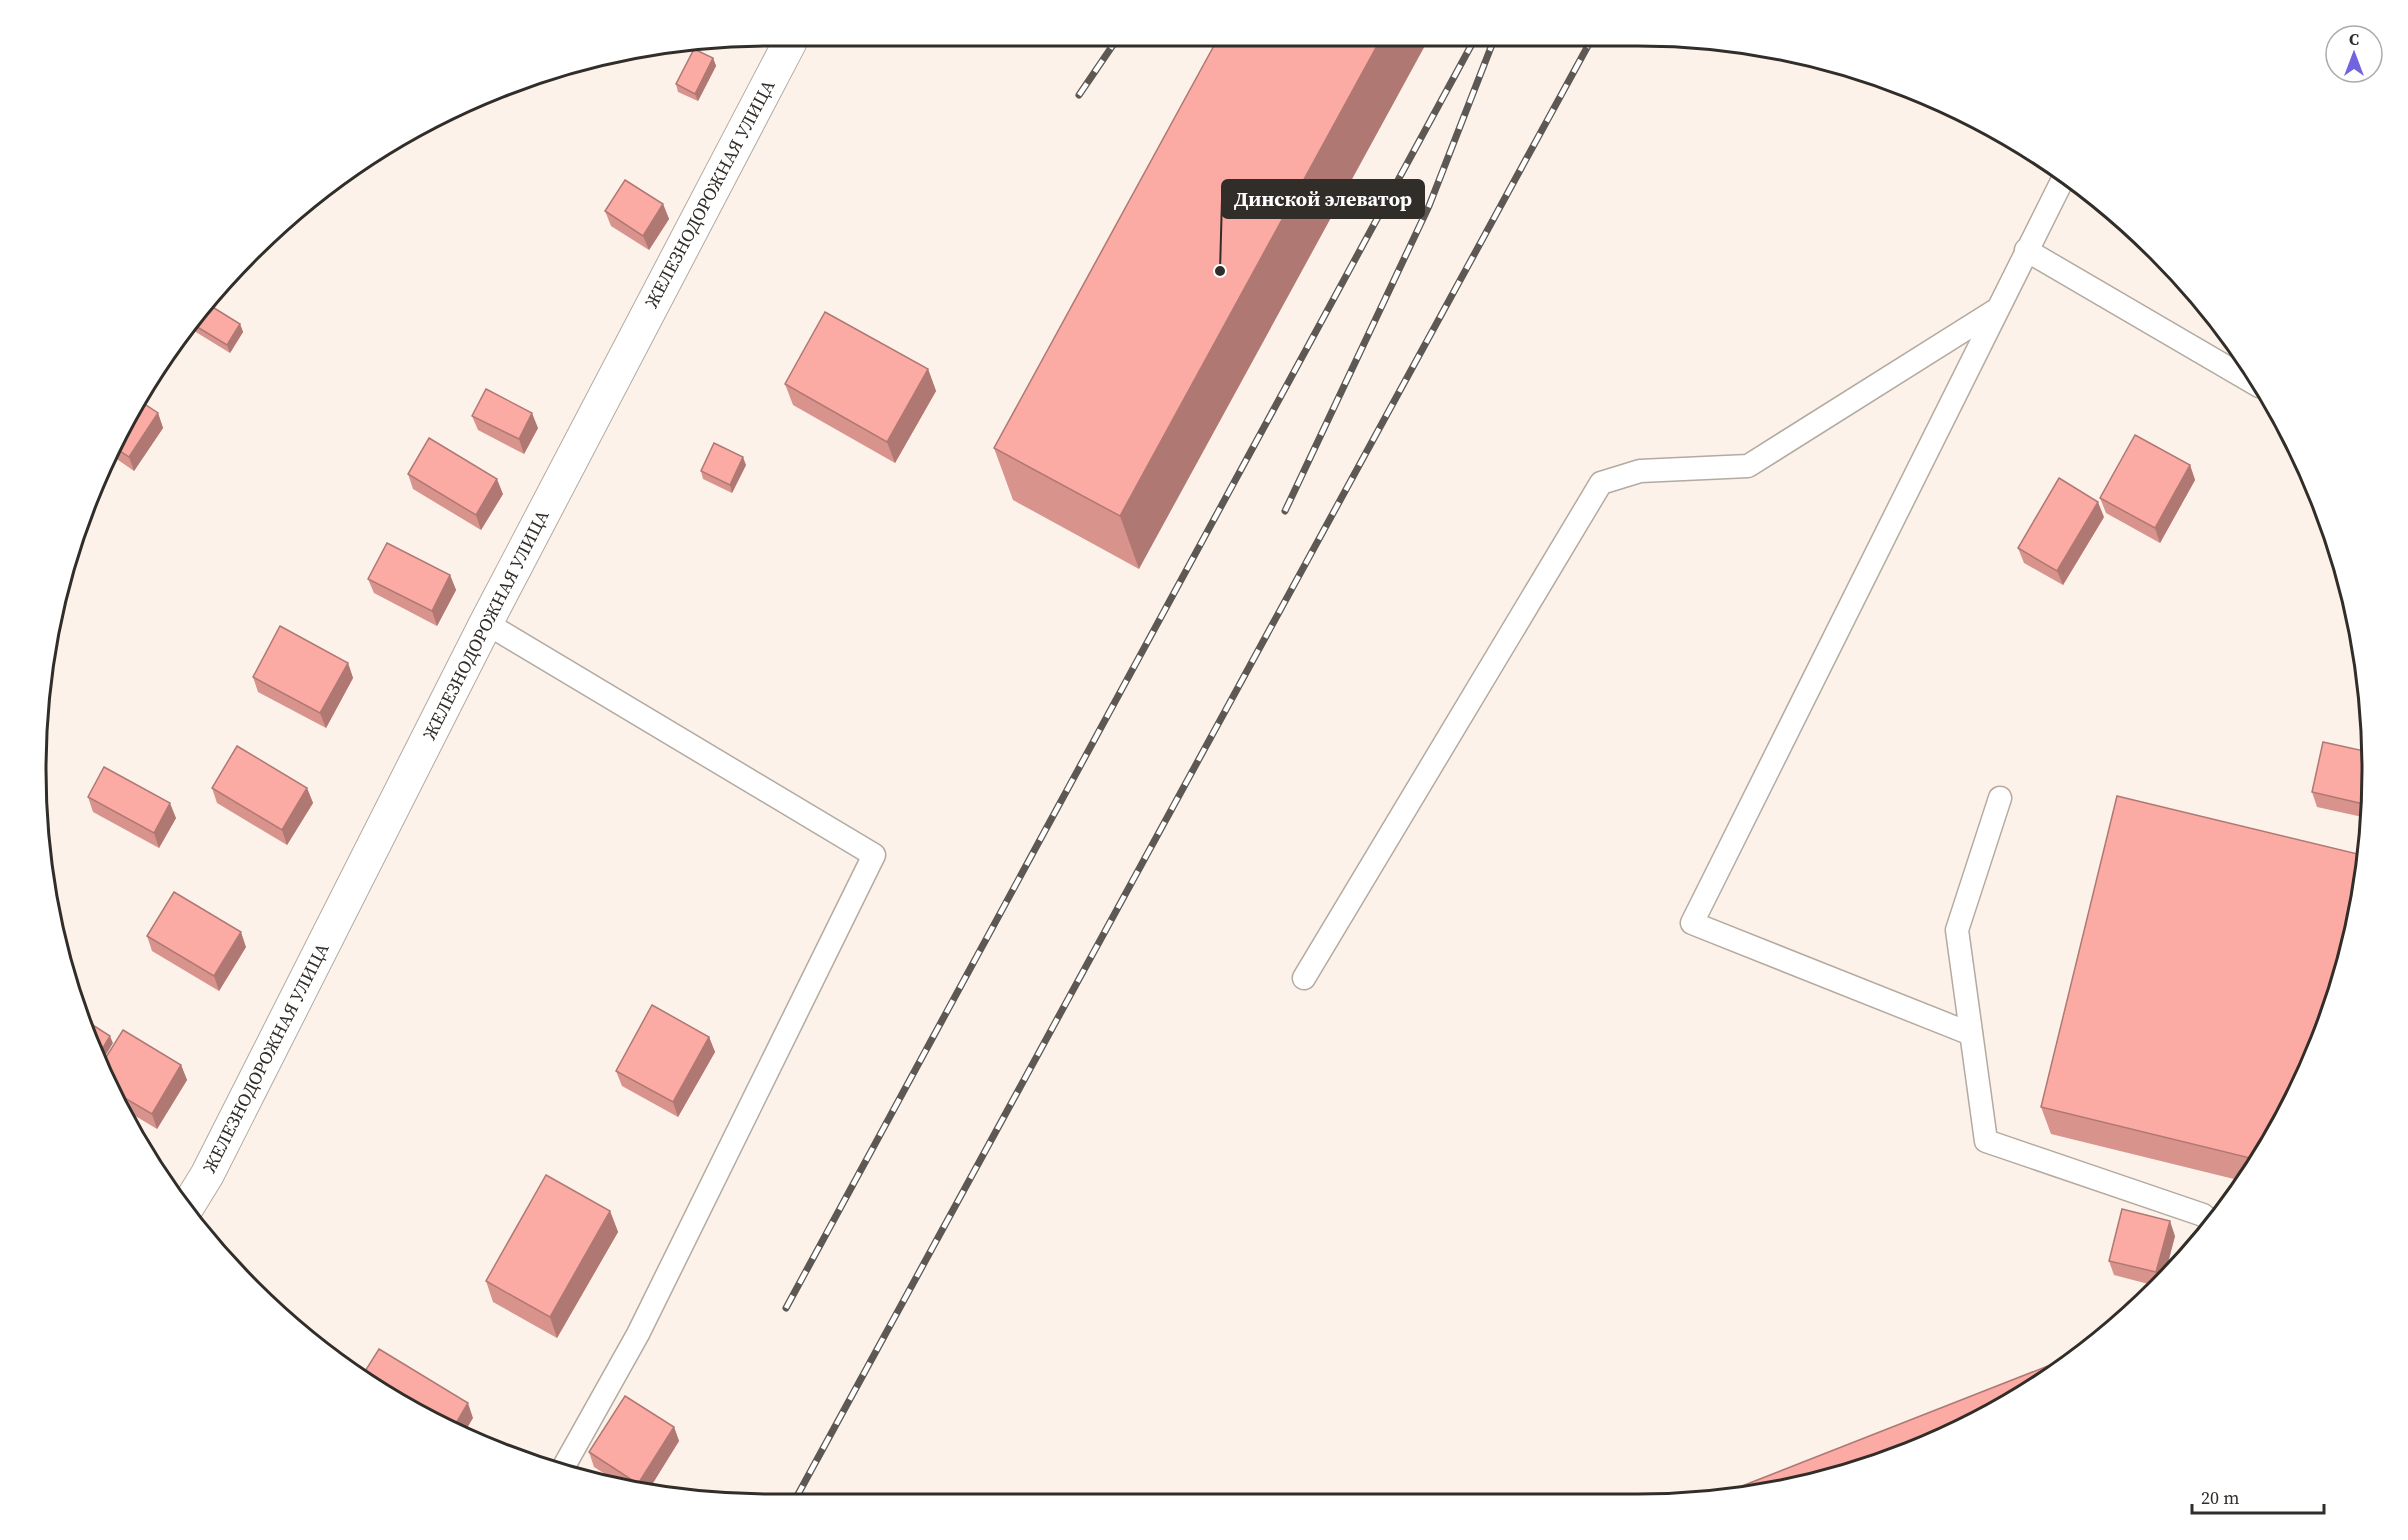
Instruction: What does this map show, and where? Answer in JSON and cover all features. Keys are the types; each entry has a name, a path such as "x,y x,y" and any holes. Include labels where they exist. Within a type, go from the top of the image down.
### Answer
{"street":[{"name":"ЖЕЛЕЗНОДОРОЖНАЯ УЛИЦА","path":"190,1202 207,1175 486,623 788,46"}],"lane":[{"path":"1971,1034 1692,923 2061,183"},
{"path":"2026,250 2247,379"},
{"path":"1304,978 1601,483 1640,471 1748,466 1996,310"},
{"path":"486,623 873,855 638,1334 565,1464"},
{"path":"2000,798 1957,930 1986,1141 2206,1217"}],"building":[{"path":"1214,46 1377,46 1120,516 994,448"},
{"path":"693,51 698,51 713,58 695,94 676,84"},
{"path":"625,180 663,204 643,236 605,211"},
{"path":"214,308 240,324 227,345 198,327"},
{"path":"825,312 928,369 887,442 785,384"},
{"path":"486,389 532,413 519,439 472,416"},
{"path":"145,404 158,413 129,457 120,451"},
{"path":"2135,435 2190,465 2155,528 2100,498"},
{"path":"429,438 497,479 476,515 408,474"},
{"path":"714,443 743,457 730,485 701,471"},
{"path":"2059,478 2098,502 2057,571 2018,548"},
{"path":"387,543 450,575 432,611 368,579"},
{"path":"280,626 348,663 320,713 253,677"},
{"path":"2323,742 2361,750 2361,803 2312,792"},
{"path":"237,746 307,788 282,830 212,788"},
{"path":"104,767 170,803 154,833 88,797"},
{"path":"2117,796 2356,854 2348,911 2323,1003 2287,1090 2249,1158 2041,1107"},
{"path":"174,892 241,932 214,976 147,936"},
{"path":"652,1005 709,1037 673,1102 616,1071"},
{"path":"94,1026 110,1036 103,1048"},
{"path":"123,1030 181,1065 152,1114 125,1099 106,1057"},
{"path":"546,1175 610,1211 550,1317 486,1281"},
{"path":"2122,1209 2170,1221 2156,1272 2109,1261"},
{"path":"379,1349 468,1403 457,1422 408,1397 366,1370"},
{"path":"2049,1366 2000,1397 1915,1438 1825,1469 1744,1485"},
{"path":"625,1396 674,1427 640,1482 633,1481 589,1452"}],"railway":[{"path":"1079,95 1112,46"},
{"path":"786,1308 1471,46"},
{"path":"1285,511 1429,206 1491,46"},
{"path":"798,1494 1588,46"}],"place":[{"name":"Динской элеватор","path":"1220,271"}]}
